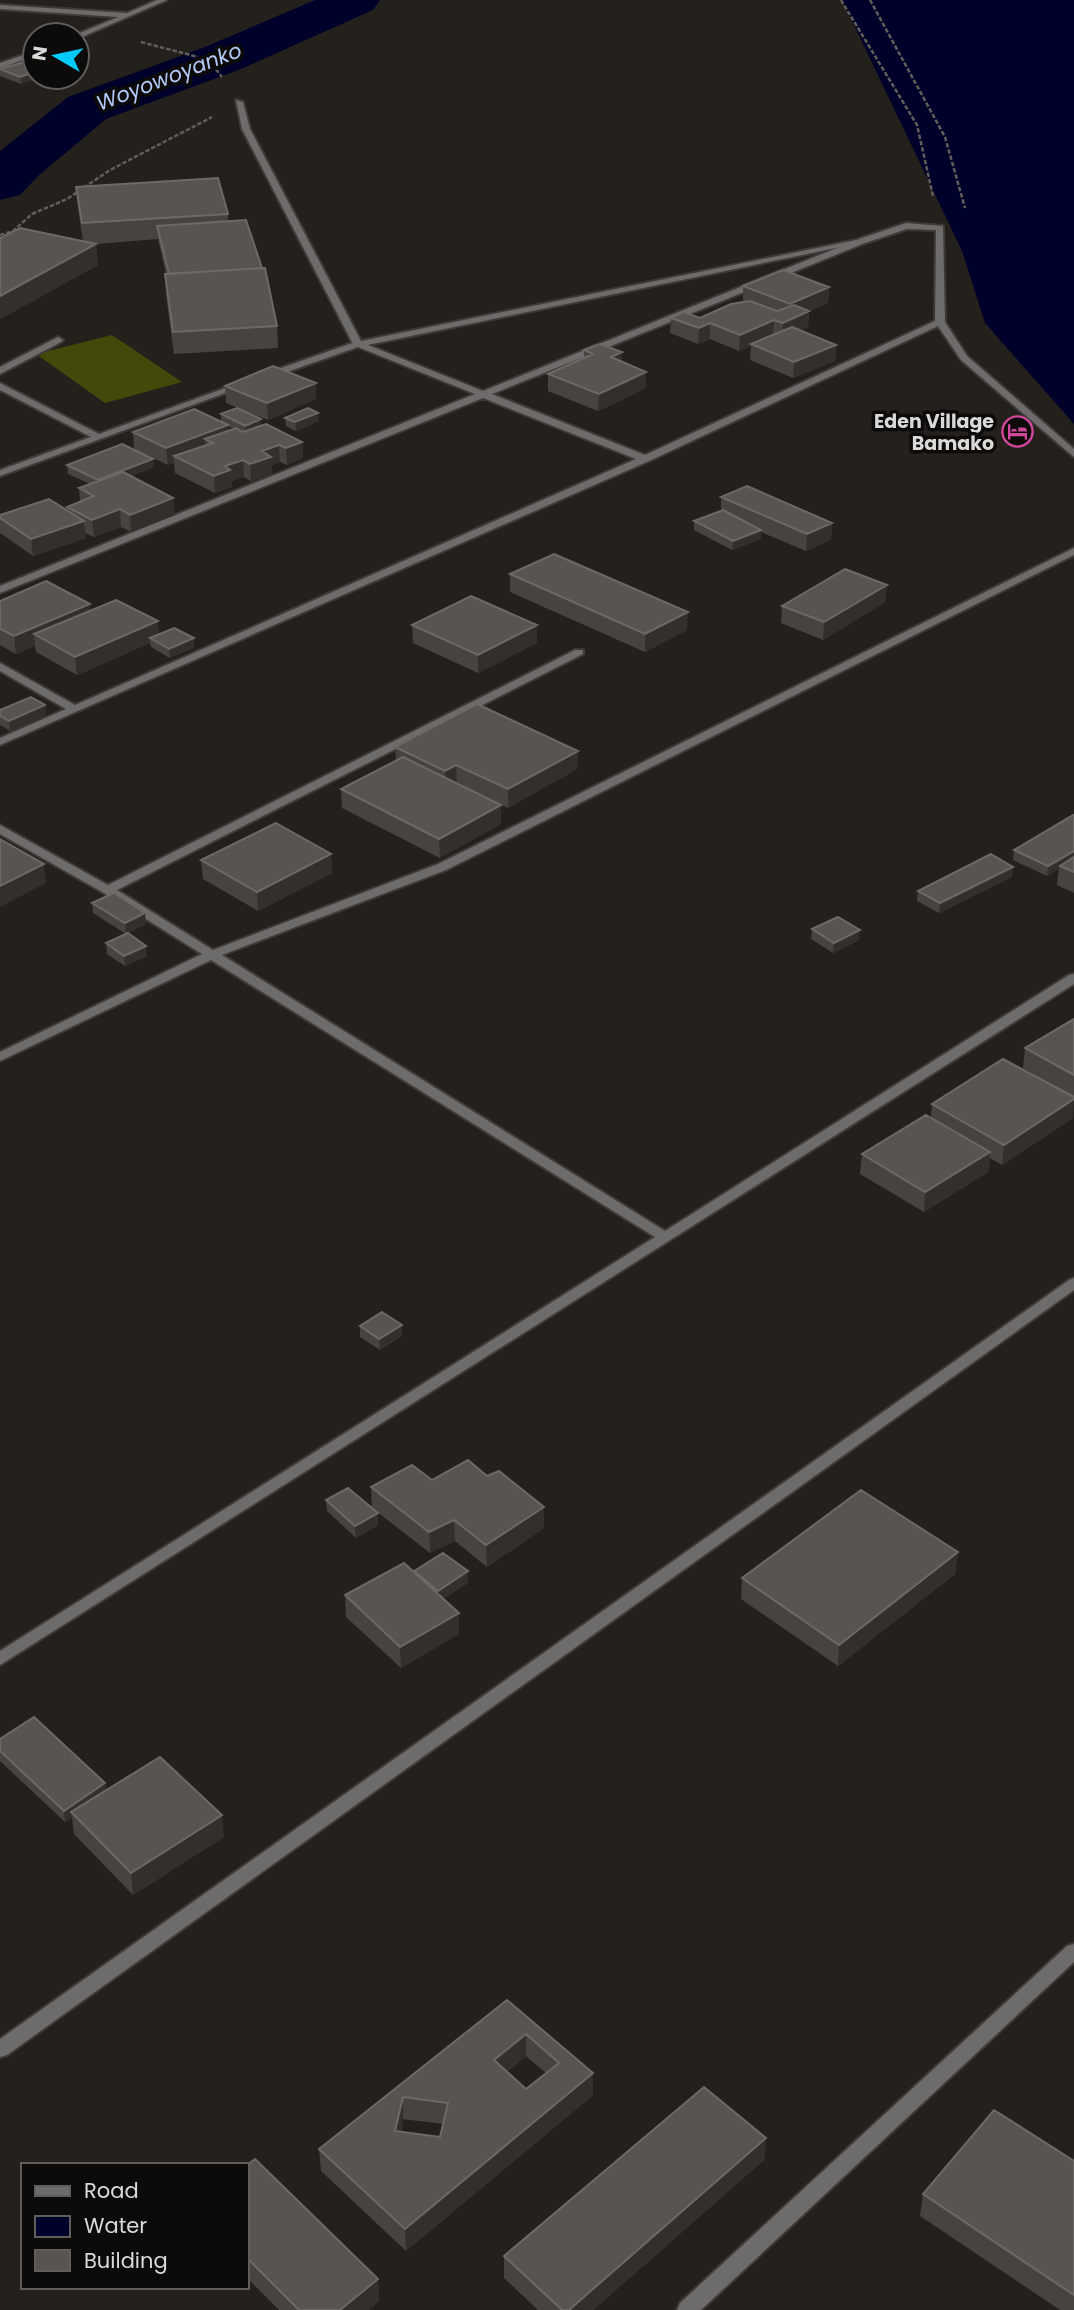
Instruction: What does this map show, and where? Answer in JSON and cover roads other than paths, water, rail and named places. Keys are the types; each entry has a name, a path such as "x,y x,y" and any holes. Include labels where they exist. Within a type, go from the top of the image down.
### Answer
{"street":[{"path":"91,32 163,0"},
{"path":"0,7 128,15"},
{"path":"0,66 21,58"},
{"path":"239,102 246,129 358,344 645,459"},
{"path":"0,590 862,241 906,226 940,228 940,322 964,358 1074,454"},
{"path":"0,473 96,436 358,344 862,241"},
{"path":"0,741 645,459 940,322"},
{"path":"0,371 58,340"},
{"path":"0,386 96,436"},
{"path":"0,1057 211,955 442,867 1074,551"},
{"path":"108,890 579,652"},
{"path":"0,666 74,709"},
{"path":"0,829 108,890 666,1237"},
{"path":"0,1659 1074,978"},
{"path":"0,2049 1074,1283"},
{"path":"687,2310 1074,1951"}],"water":[{"path":"842,0 1074,0 1074,424 985,323 962,251"}],"waterway":[{"name":"Woyowoyanko","path":"0,183 18,164 87,108 223,58 356,0"}],"place":[{"name":"Eden Village Bamako","path":"1017,432"}]}
